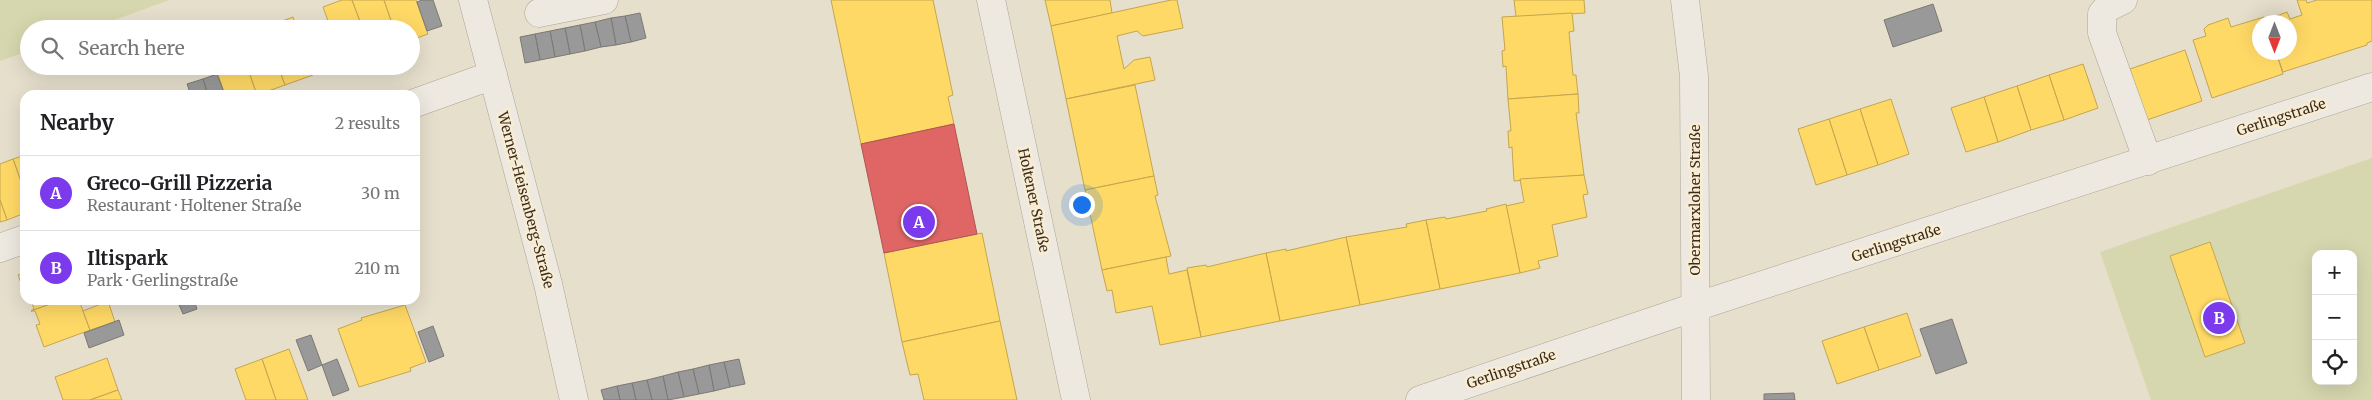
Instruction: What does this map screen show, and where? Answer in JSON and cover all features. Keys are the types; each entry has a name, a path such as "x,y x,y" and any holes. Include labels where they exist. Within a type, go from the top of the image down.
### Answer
{"street":[{"name":"Werner-Heisenberg-Straße","path":"473,0 548,284 574,400"},
{"path":"539,13 604,0"},
{"name":"Holtener Straße","path":"991,0 1076,400"},
{"name":"Obermarxloher Straße","path":"1685,0 1694,76 1696,400"},
{"path":"2123,0 2108,8 2102,14 2102,33 2148,160"},
{"path":"420,100 493,75"},
{"name":"Gerlingstraße","path":"1420,400 1696,307 2372,87"},
{"path":"0,248 20,241"}],"green space":[{"path":"0,0 169,0 115,20 20,20 20,54 0,61"},
{"path":"2372,158 2372,400 2151,400 2100,252"}],"building: Homes":[{"path":"342,0 352,0 360,20 328,20 323,7"},
{"path":"352,0 384,0 391,20 360,20"},
{"path":"384,0 416,0 428,34 420,37 420,20 391,20"},
{"path":"831,0 933,0 953,95 948,97 954,124 861,144"},
{"path":"1045,0 1110,0 1112,13 1051,26"},
{"path":"1177,0 1183,28 1143,36 1137,31 1117,36 1124,69 1134,60 1150,57 1155,80 1066,99 1051,26"},
{"path":"1514,0 1584,0 1585,13 1516,17"},
{"path":"2297,0 2306,0 2307,3 2317,0 2372,0 2372,41 2367,43 2367,45 2283,72 2279,60 2297,60 2297,17 2302,15"},
{"path":"1572,13 1574,31 1569,32 1573,75 1576,75 1578,94 1508,99 1506,66 1503,67 1502,51 1505,50 1502,17"},
{"path":"2228,18 2231,27 2252,21 2252,60 2279,60 2283,74 2212,98 2193,40 2206,36 2204,29 2208,25"},
{"path":"2185,50 2202,101 2147,120 2130,69"},
{"path":"2083,64 2098,108 2064,120 2049,75"},
{"path":"218,75 250,75 255,90 223,90"},
{"path":"250,75 281,75 285,85 271,90 255,90"},
{"path":"281,75 313,75 285,85"},
{"path":"2049,75 2064,120 2031,130 2017,86"},
{"path":"1135,85 1154,176 1085,190 1066,99"},
{"path":"2017,86 2031,130 1998,142 1984,97"},
{"path":"1578,94 1579,113 1576,113 1584,175 1514,181 1512,147 1509,148 1508,131 1511,131 1508,99"},
{"path":"1984,97 1998,142 1966,152 1951,108"},
{"path":"1891,99 1909,154 1878,165 1860,109"},
{"path":"1860,109 1878,165 1847,175 1829,119"},
{"path":"1829,119 1847,175 1816,185 1798,129"},
{"path":"20,157 20,179 13,159"},
{"path":"13,159 20,179 20,215 7,220 0,200 0,164"},
{"path":"1584,175 1588,194 1583,195 1587,217 1552,225 1558,256 1538,261 1540,268 1520,273 1506,206 1524,202 1520,179"},
{"path":"1154,176 1158,195 1155,196 1171,256 1102,270 1085,190"},
{"path":"0,200 7,220 0,222"},
{"path":"1506,204 1520,273 1440,289 1426,220 1445,217 1446,219 1487,211 1486,209"},
{"path":"1426,220 1440,289 1360,305 1346,237 1407,227 1406,224"},
{"path":"982,233 1000,321 902,342 884,253"},
{"path":"1346,237 1360,305 1280,321 1266,253 1286,249 1286,251"},
{"path":"2210,242 2245,343 2205,357 2170,256"},
{"path":"1266,253 1280,321 1201,337 1187,268 1206,265 1207,267"},
{"path":"1166,257 1169,274 1187,270 1201,337 1160,345 1152,306 1116,313 1112,290 1107,291 1102,270"},
{"path":"33,305 47,305 31,311 34,309"},
{"path":"47,305 81,305 90,330 44,347 36,325 40,324 35,311 31,311"},
{"path":"98,305 109,305 115,322 90,330 83,311"},
{"path":"405,305 426,362 410,368 411,371 359,387 338,329 362,320 361,318"},
{"path":"1907,313 1921,356 1879,370 1864,327"},
{"path":"1000,321 1017,400 924,400 918,374 910,375 902,342"},
{"path":"1864,327 1879,370 1837,384 1822,341"},
{"path":"289,349 308,400 276,400 262,359"},
{"path":"107,358 118,390 90,400 63,400 55,377"},
{"path":"262,359 276,400 246,400 235,369"},
{"path":"118,390 122,400 90,400"}],"building: Shops":[{"path":"954,124 977,234 884,253 861,144"}],"building: Industry":[{"path":"433,0 442,26 427,31 417,2"},
{"path":"1933,4 1942,31 1893,47 1884,20"},
{"path":"640,13 646,38 631,42 625,16"},
{"path":"625,16 631,42 616,45 611,18"},
{"path":"611,18 616,45 601,47 595,22"},
{"path":"595,22 601,47 585,51 580,25"},
{"path":"580,25 585,51 570,54 565,28"},
{"path":"565,28 570,54 555,57 550,31"},
{"path":"550,31 555,57 540,60 535,34"},
{"path":"535,34 540,60 525,63 520,37"},
{"path":"217,75 223,90 206,90 203,79"},
{"path":"203,79 206,90 189,90 187,84"},
{"path":"179,305 196,305 197,309 183,314"},
{"path":"1952,319 1967,363 1936,374 1920,329"},
{"path":"119,320 124,335 89,348 84,333"},
{"path":"433,326 444,356 429,362 418,332"},
{"path":"311,335 322,365 308,371 296,340"},
{"path":"337,359 349,390 333,396 322,365"},
{"path":"739,359 745,384 730,387 724,362"},
{"path":"724,362 730,387 714,391 709,365"},
{"path":"709,365 714,391 699,394 693,369"},
{"path":"693,369 699,394 684,397 678,372"},
{"path":"678,372 684,397 668,400 663,376"},
{"path":"663,376 668,400 652,400 647,380"},
{"path":"647,380 652,400 636,400 632,383"},
{"path":"632,383 636,400 620,400 617,386"},
{"path":"617,386 620,400 604,400 601,390"},
{"path":"1794,393 1795,400 1764,400 1764,394"}],"place":[{"name":"Greco-Grill Pizzeria","path":"919,222"},
{"name":"Iltispark","path":"2219,318"}]}
